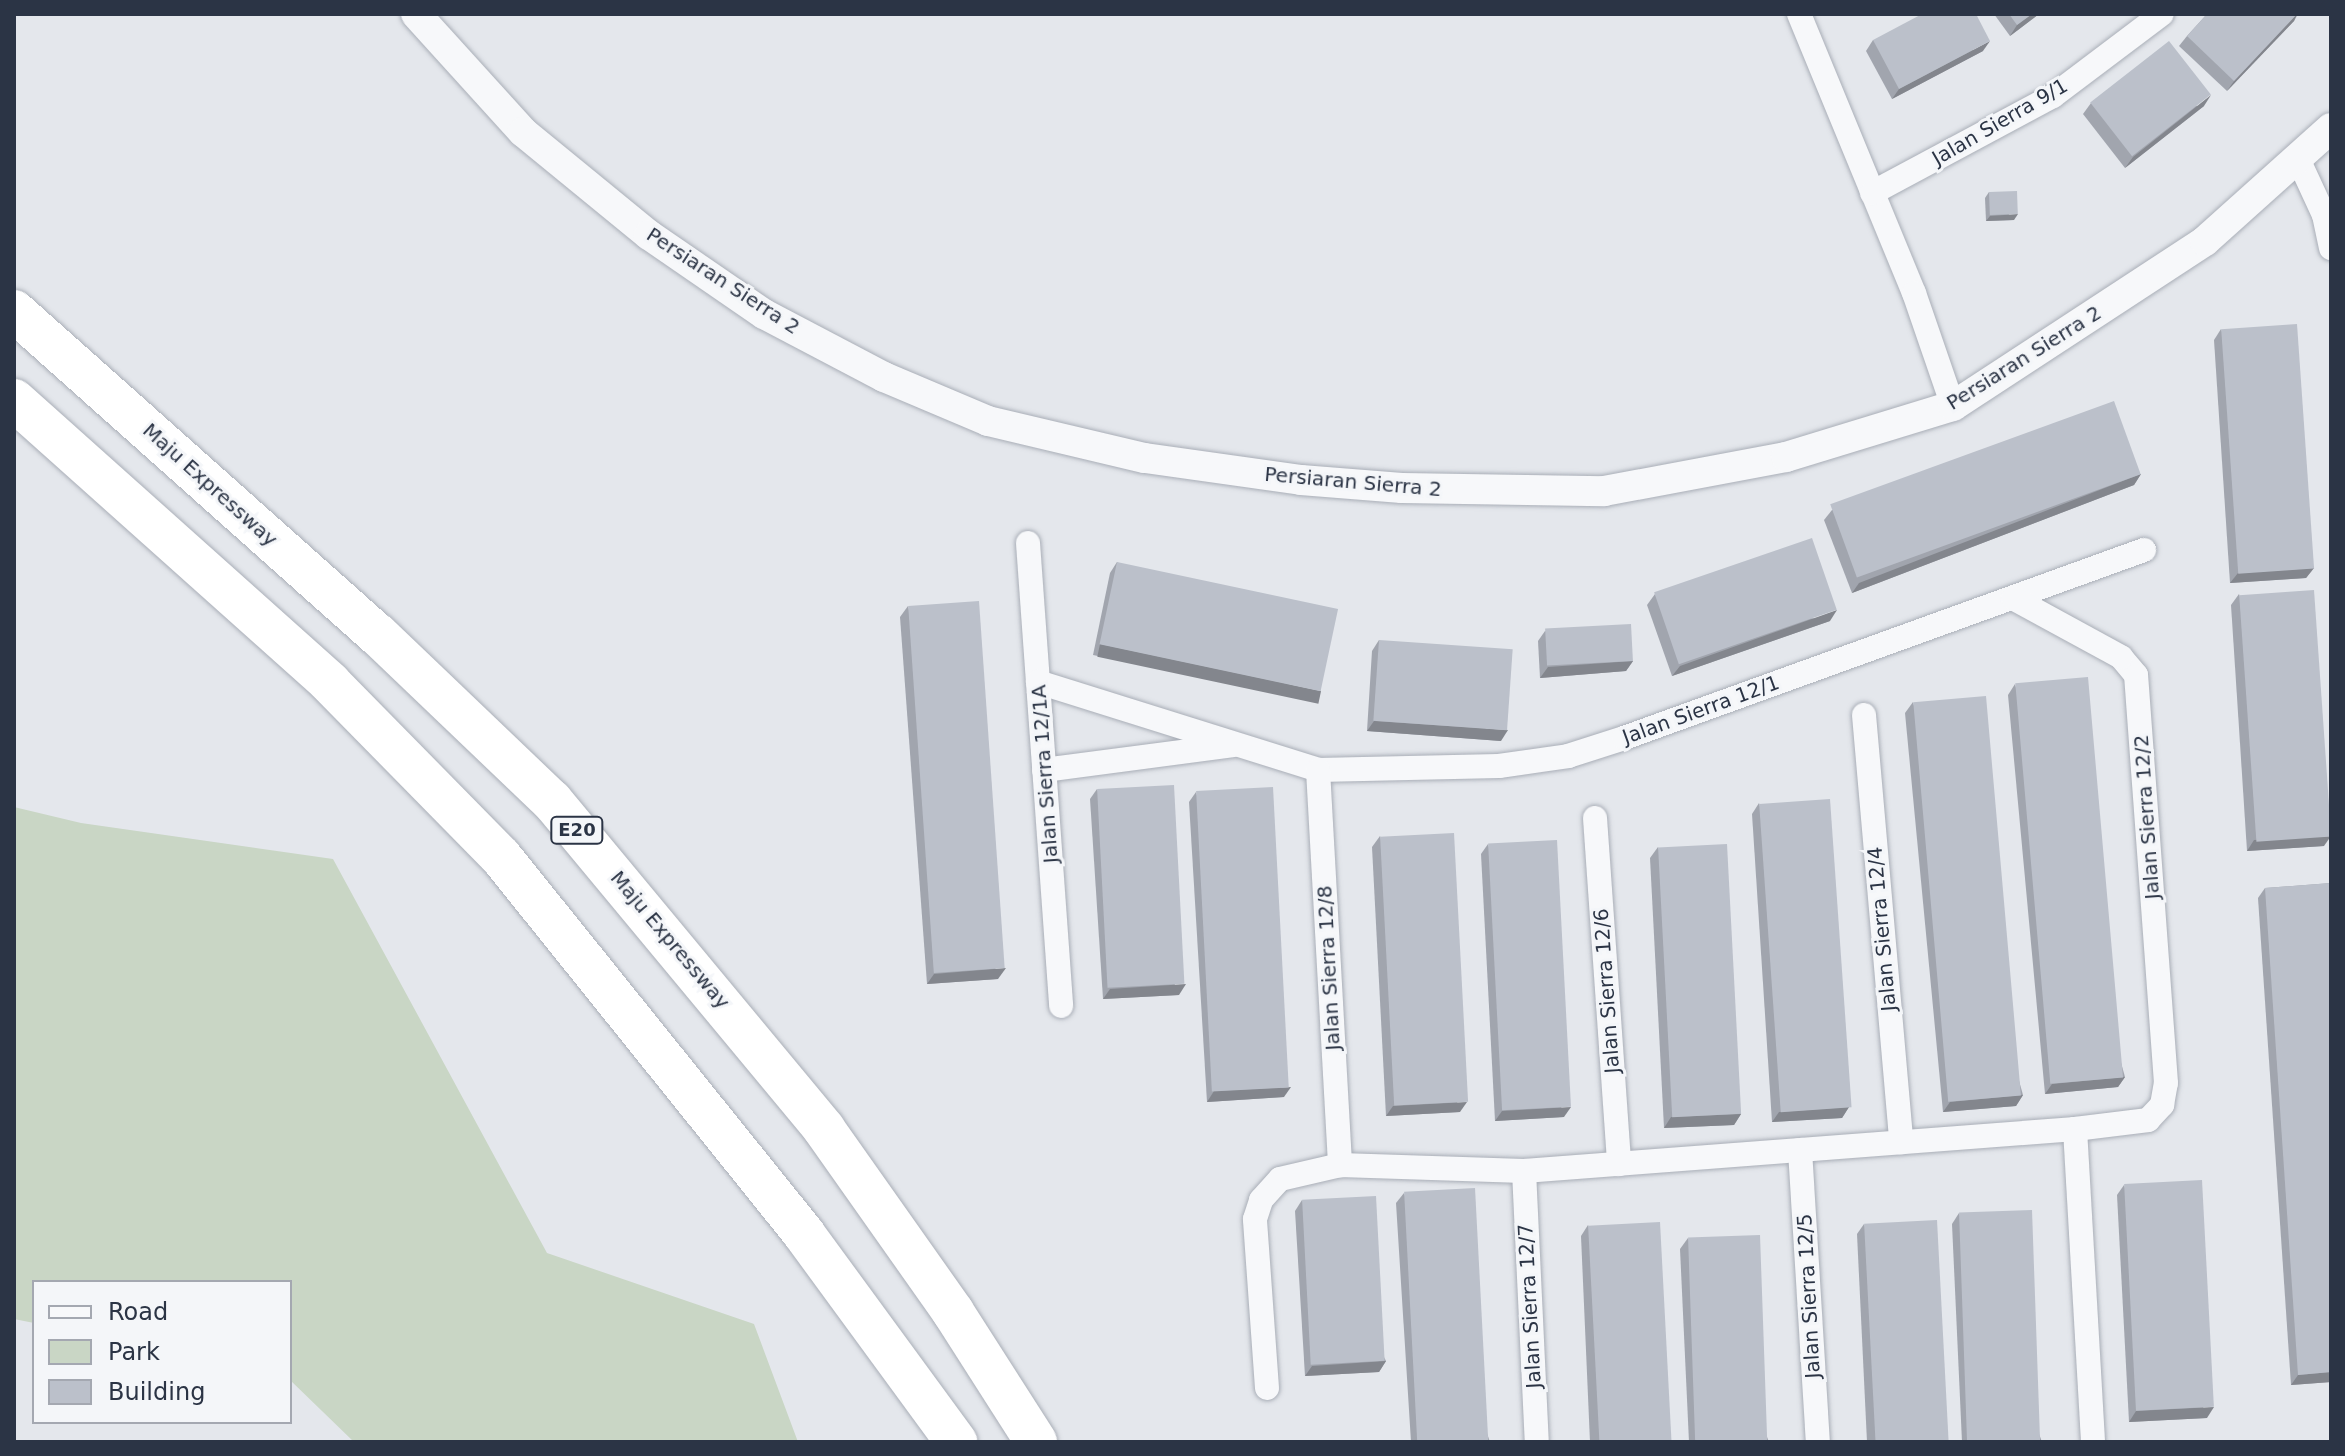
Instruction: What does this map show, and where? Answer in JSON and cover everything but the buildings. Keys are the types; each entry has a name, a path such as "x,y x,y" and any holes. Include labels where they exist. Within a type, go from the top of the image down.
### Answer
{"highway":[{"name":"Maju Expressway","path":"14,311 377,634 552,801 824,1129 953,1312 1036,1442"},
{"path":"14,400 330,683 501,857 804,1234 956,1442"}],"street":[{"name":"Persiaran Sierra 2","path":"416,14 523,132 649,235 764,314 884,377 988,421 1145,458 1301,480 1550,493 1604,491 1786,457 1953,406 2205,241 2299,161 2331,128"},
{"path":"1799,14 1914,293 1953,406"},
{"name":"Jalan Sierra 9/1","path":"1872,193 2053,96 2162,14"},
{"path":"2299,161 2324,215 2331,248"},
{"name":"Jalan Sierra 12/1A","path":"1028,543 1061,1006"},
{"name":"Jalan Sierra 12/1","path":"1038,682 1244,744 1318,770 1499,766 1568,756 2144,550"},
{"name":"Jalan Sierra 12/2","path":"2013,598 2121,657 2136,675 2166,1083 2162,1105 2148,1120 2075,1129"},
{"name":"Jalan Sierra 12/4","path":"1864,715 1901,1142"},
{"path":"1044,770 1244,744"},
{"name":"Jalan Sierra 12/8","path":"1318,770 1340,1165"},
{"name":"Jalan Sierra 12/6","path":"1595,818 1619,1164"},
{"path":"1267,1388 1255,1219 1261,1200 1280,1179 1340,1165 1524,1171 2075,1129 2093,1442"},
{"name":"Jalan Sierra 12/5","path":"1800,1150 1818,1442"},
{"name":"Jalan Sierra 12/7","path":"1524,1171 1537,1442"}],"green space":[{"path":"14,807 81,823 333,859 547,1253 754,1324 798,1442 354,1442 292,1382 292,1280 32,1280 32,1323 14,1319"}]}
